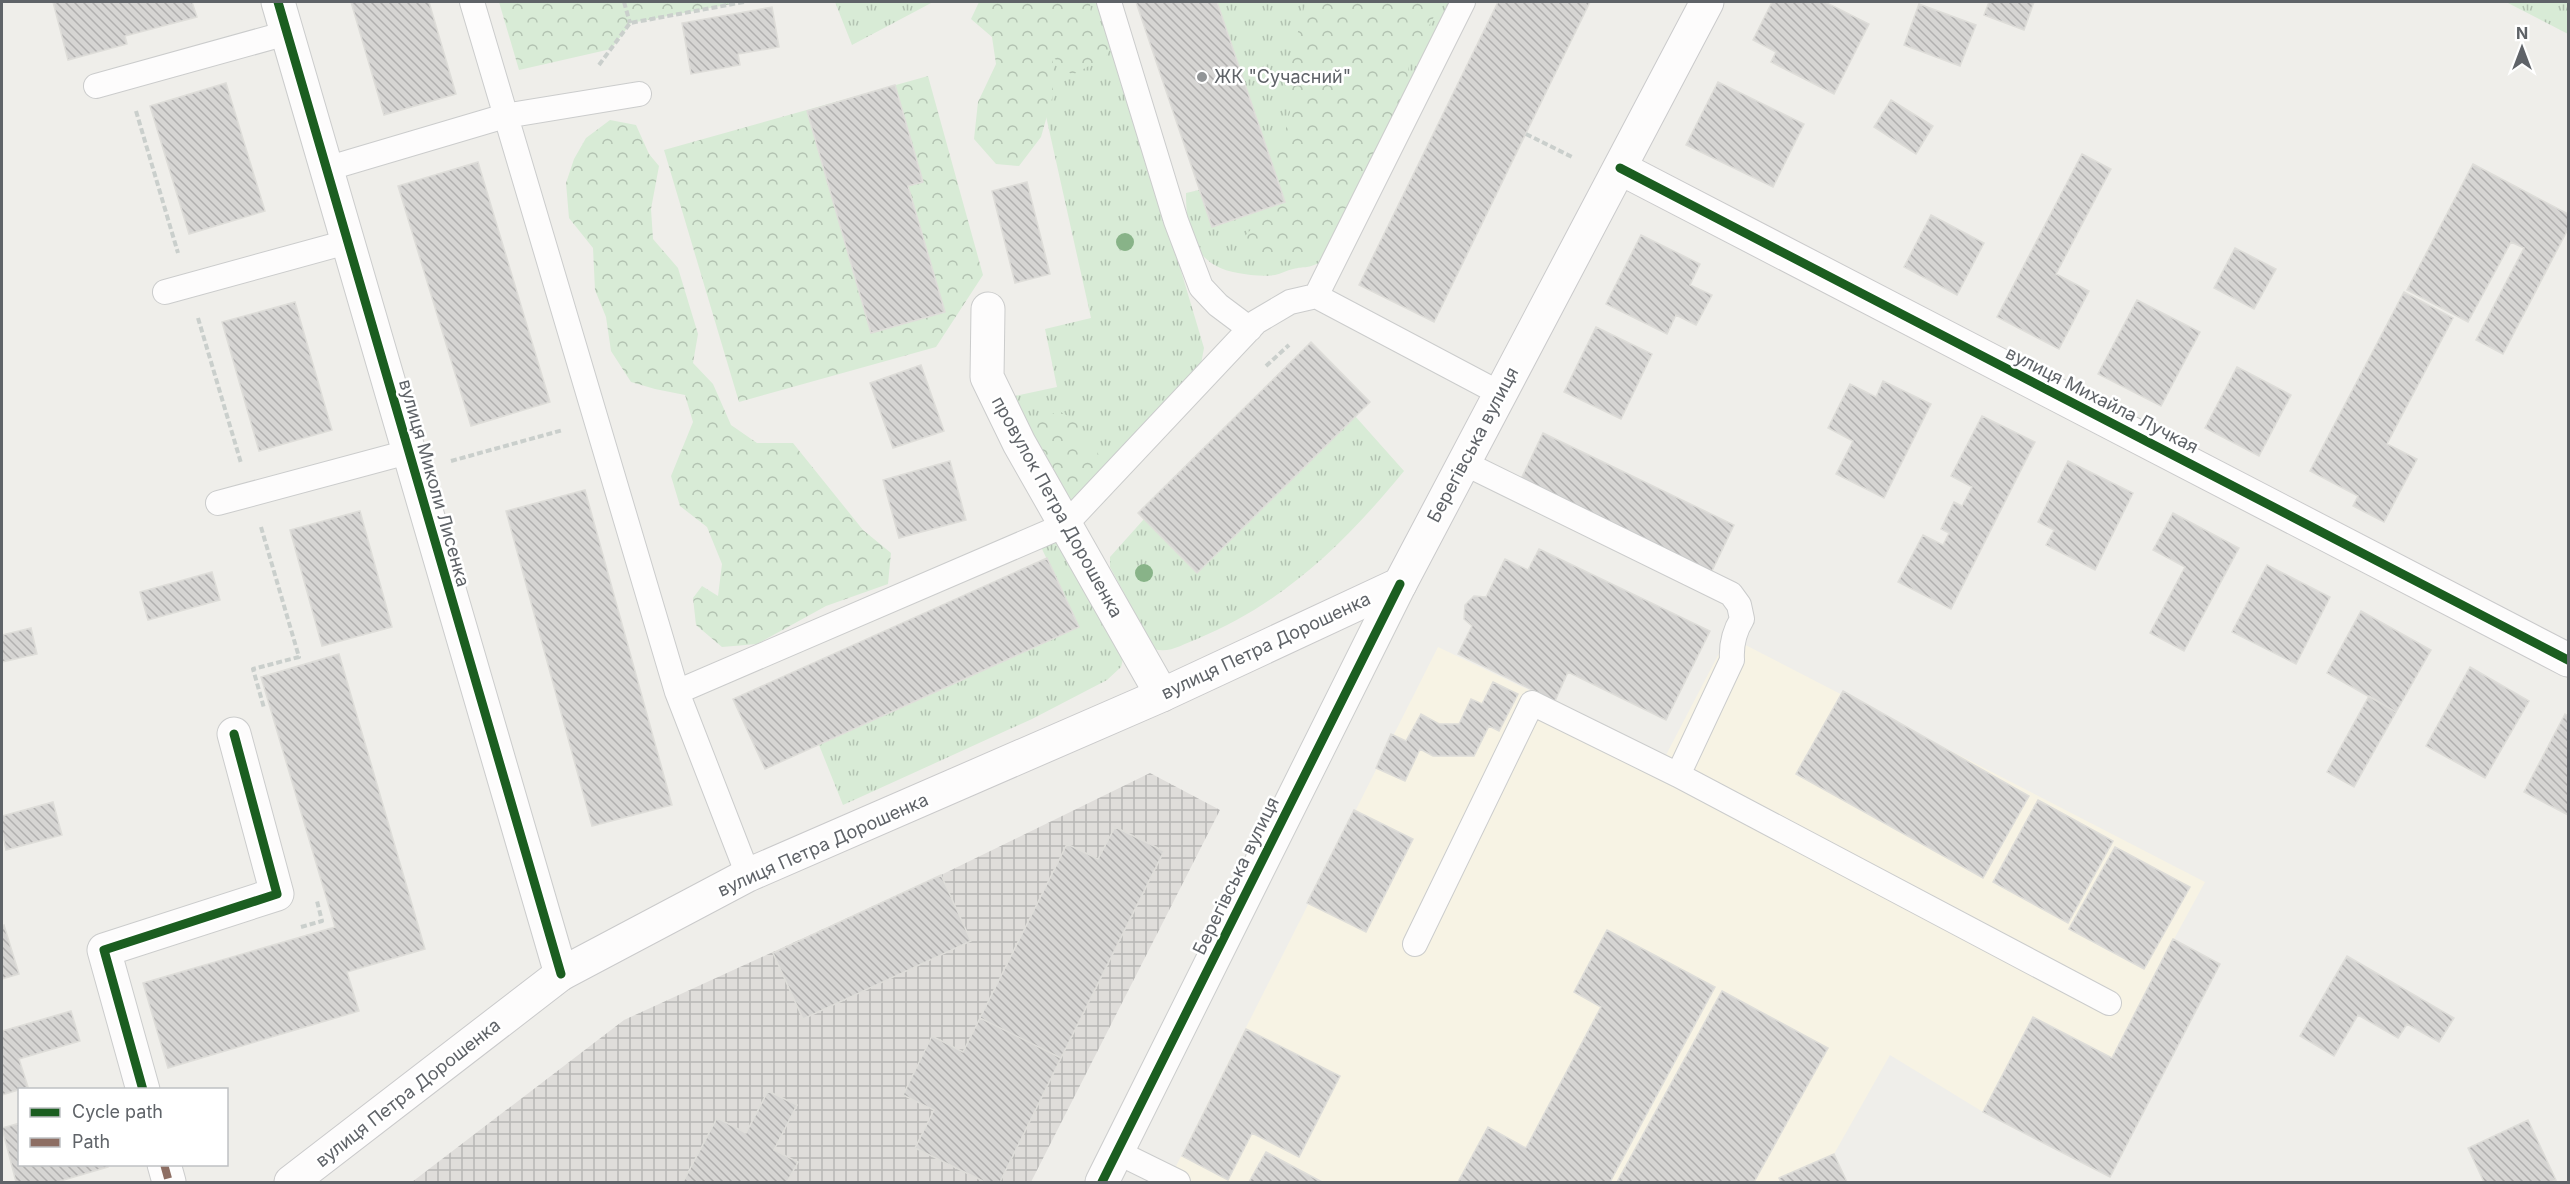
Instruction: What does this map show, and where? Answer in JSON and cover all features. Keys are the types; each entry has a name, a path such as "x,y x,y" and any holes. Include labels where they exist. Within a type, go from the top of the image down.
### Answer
{"street":[{"name":"вулиця Миколи Лисенка","path":"278,2 561,974"},
{"name":"Берегівська вулиця","path":"1102,1182 1400,584 1707,2"},
{"name":"вулиця Михайла Лучкая","path":"1620,168 2568,660"},
{"name":"провулок Петра Дорошенка","path":"988,309 987,376 1019,443 1162,695"},
{"name":"вулиця Петра Дорошенка","path":"291,1182 561,974 748,875 1162,695 1400,584"},
{"path":"143,1088 104,950 277,894 234,734"},
{"path":"165,1166 169,1182"}],"lane":[{"path":"472,2 677,692 748,875"},
{"path":"1109,2 1176,221 1201,287 1218,305 1250,329"},
{"path":"1322,299 1463,2"},
{"path":"96,86 287,33"},
{"path":"326,168 505,116 639,94"},
{"path":"165,292 347,242"},
{"path":"677,692 1065,525 1250,329 1290,302 1322,299 1500,394"},
{"path":"218,503 411,462"},
{"path":"1464,464 1731,594 1739,604 1742,619 1735,630 1731,649 1732,660 1678,775"},
{"path":"1415,944 1532,703 1678,775 2109,1003"},
{"path":"1117,1152 1178,1182"}],"path":[{"path":"624,2 630,23"},
{"path":"569,106 630,23 743,2"},
{"path":"126,77 299,657 253,669 266,715"},
{"path":"1526,134 1572,157"},
{"path":"1261,370 1322,315 1322,299"},
{"path":"411,462 568,429"},
{"path":"300,928 322,921 316,898"}],"shaded area":[{"path":"1728,636 2205,882 2174,939 2220,964 2110,1177 1983,1112 1890,1055 1834,1154 1847,1182 1168,1182 1438,647 1666,755"},
{"path":"1150,773 1220,810 1031,1182 412,1182 624,1020 941,875"}],"green space":[{"path":"499,2 742,2 631,23 611,49 519,70"},
{"path":"835,2 933,2 852,45"},
{"path":"979,2 1090,2 1091,18 1113,40 1106,57 1072,75 1053,57 1053,95 1041,137 1019,166 996,164 974,139 978,102 996,64 992,37 971,19"},
{"path":"980,2 1101,2 1204,348 1201,364 1099,475 1107,499 1079,526 1010,397 1057,387 1045,329 1091,318 1025,22"},
{"path":"1217,2 1455,2 1319,263 1315,265 1271,276 1238,273 1211,263 1202,255 1191,234 1186,193 1199,190 1212,227 1285,202"},
{"path":"1308,2 1442,2 1408,64 1410,89 1339,226 1315,250 1263,261 1245,249 1245,236 1255,225 1260,211 1285,202 1268,152 1285,132 1290,112 1285,83 1304,8"},
{"path":"2506,2 2568,2 2568,34"},
{"path":"928,76 983,275 936,347 739,402 664,150"},
{"path":"610,120 636,125 649,154 659,166 651,209 653,239 678,268 698,334 693,363 713,384 731,425 757,443 793,443 863,530 891,553 888,584 826,606 757,644 722,647 696,625 693,598 702,586 718,596 722,564 707,527 680,506 671,476 693,422 685,395 631,382 611,351 606,317 595,290 593,248 569,218 566,183 574,159 586,138"},
{"path":"1059,411 1080,423 1080,445 1096,450 1106,468 1077,496 1055,484 1032,442 1038,420"},
{"path":"1355,416 1404,471 1382,497 1336,546 1285,589 1258,608 1181,646 1165,650 1154,649 1110,567 1110,557 1144,519 1197,572"},
{"path":"1055,520 1124,655 1121,667 1107,680 1032,719 843,805 819,745 1079,627 1033,530"}],"building":[{"path":"53,2 192,2 197,17 125,36 127,44 68,60"},
{"path":"351,2 429,2 456,94 384,115"},
{"name":"ЖК \"Сучасний\"","path":"1136,2 1217,2 1285,202 1212,227"},
{"path":"1498,2 1590,2 1434,322 1359,285"},
{"path":"1772,2 1825,2 1869,24 1834,94 1771,62 1776,52 1753,40"},
{"path":"1989,2 2034,2 2024,30 1984,15"},
{"path":"1919,4 1976,25 1960,66 1904,45"},
{"path":"772,7 779,47 738,54 740,65 691,74 682,23"},
{"path":"1718,82 1804,124 1773,187 1686,145"},
{"path":"226,83 265,211 189,234 150,106"},
{"path":"895,85 923,182 908,186 945,312 871,333 807,111"},
{"path":"1891,100 1933,126 1916,154 1874,127"},
{"path":"2082,154 2111,169 2056,274 2089,291 2059,349 1997,317"},
{"path":"478,162 550,402 471,426 398,186"},
{"path":"2473,164 2568,214 2568,229 2503,354 2476,340 2524,248 2511,242 2468,322 2407,290"},
{"path":"1027,182 1050,274 1015,283 992,191"},
{"path":"1931,215 1984,243 1957,295 1904,267"},
{"path":"1641,235 1700,264 1690,285 1712,295 1696,325 1676,315 1667,334 1606,304"},
{"path":"2235,248 2276,269 2254,309 2214,288"},
{"path":"2404,292 2453,318 2387,444 2417,459 2384,522 2353,506 2358,496 2310,471"},
{"path":"2137,300 2200,332 2161,406 2098,374"},
{"path":"295,302 332,430 259,451 222,322"},
{"path":"1596,327 1652,354 1621,419 1564,392"},
{"path":"1311,342 1370,402 1197,573 1138,513"},
{"path":"921,365 944,431 893,448 870,383"},
{"path":"2237,367 2291,395 2259,456 2205,428"},
{"path":"1883,381 1931,404 1884,498 1836,474 1853,441 1828,428 1850,384 1876,397"},
{"path":"1982,416 2035,442 1951,609 1898,582 1923,535 1943,545 1949,533 1941,529 1954,502 1962,506 1972,487 1951,476"},
{"path":"1543,433 1734,525 1711,573 1520,481"},
{"path":"950,461 966,520 899,538 883,480"},
{"path":"2068,461 2133,493 2095,570 2046,545 2054,530 2038,522"},
{"path":"585,490 672,805 592,826 506,511"},
{"path":"360,511 392,627 322,646 290,530"},
{"path":"2173,513 2239,548 2184,651 2150,633 2185,567 2153,550"},
{"path":"1539,549 1710,631 1666,720 1568,672 1555,701 1458,654 1472,626 1464,619 1465,605 1474,596 1486,597 1505,559 1528,570"},
{"path":"1047,558 1079,627 765,769 733,699"},
{"path":"2267,565 2330,597 2296,664 2232,632"},
{"path":"212,572 220,600 148,620 140,592"},
{"path":"2361,611 2431,650 2396,712 2327,673"},
{"path":"31,628 37,654 2,662 2,635"},
{"path":"339,654 425,949 347,972 359,1011 168,1068 143,983 335,927 261,677"},
{"path":"2470,667 2529,701 2485,778 2426,746"},
{"path":"1493,682 1518,694 1499,731 1489,726 1474,756 1433,756 1420,749 1405,781 1376,768 1391,734 1406,741 1421,714 1439,724 1459,724 1471,699 1482,704"},
{"path":"1843,691 2029,796 1983,878 1796,774"},
{"path":"2369,696 2396,712 2354,787 2327,772"},
{"path":"2565,714 2568,716 2568,815 2524,792"},
{"path":"2038,800 2113,841 2068,923 1993,882"},
{"path":"53,802 62,835 6,850 2,816"},
{"path":"1354,810 1413,839 1366,932 1307,903"},
{"path":"1115,827 1164,851 1061,1058 980,1018 1067,844 1098,859"},
{"path":"2115,847 2190,887 2144,969 2069,929"},
{"path":"941,875 971,941 803,1019 773,953"},
{"path":"4,925 19,974 2,979 2,926"},
{"path":"1607,930 1715,987 1610,1182 1458,1182 1488,1127 1526,1148 1601,1007 1574,992"},
{"path":"2173,939 2220,964 2110,1177 1983,1112 2033,1017 2112,1058"},
{"path":"2347,956 2454,1018 2439,1042 2407,1024 2398,1038 2358,1015 2334,1056 2300,1036"},
{"path":"1722,991 1828,1048 1754,1182 1617,1182"},
{"path":"71,1011 80,1041 19,1059 28,1087 18,1088 18,1090 2,1095 2,1031"},
{"path":"980,1018 1061,1058 1000,1182 985,1182 915,1148 934,1110 903,1095 932,1036 963,1052"},
{"path":"1246,1029 1340,1076 1299,1157 1252,1133 1228,1180 1182,1156"},
{"path":"768,1091 797,1105 774,1150 798,1162 787,1182 683,1182 717,1118 746,1133"},
{"path":"2528,1120 2556,1180 2551,1182 2484,1182 2468,1148"},
{"path":"18,1124 18,1166 108,1167 57,1182 16,1182 2,1128"},
{"path":"1266,1152 1322,1182 1249,1182"},
{"path":"1834,1154 1847,1182 1781,1182 1779,1178"}],"marked path":[{"path":"165,1166 169,1182"}],"cycle path":[{"path":"278,2 561,974"},
{"path":"1620,168 2568,660"},
{"path":"1102,1182 1400,584"},
{"path":"142,1088 104,950 277,894 234,734"}],"place":[{"name":"ЖК \"Сучасний\"","path":"1202,77"}]}
